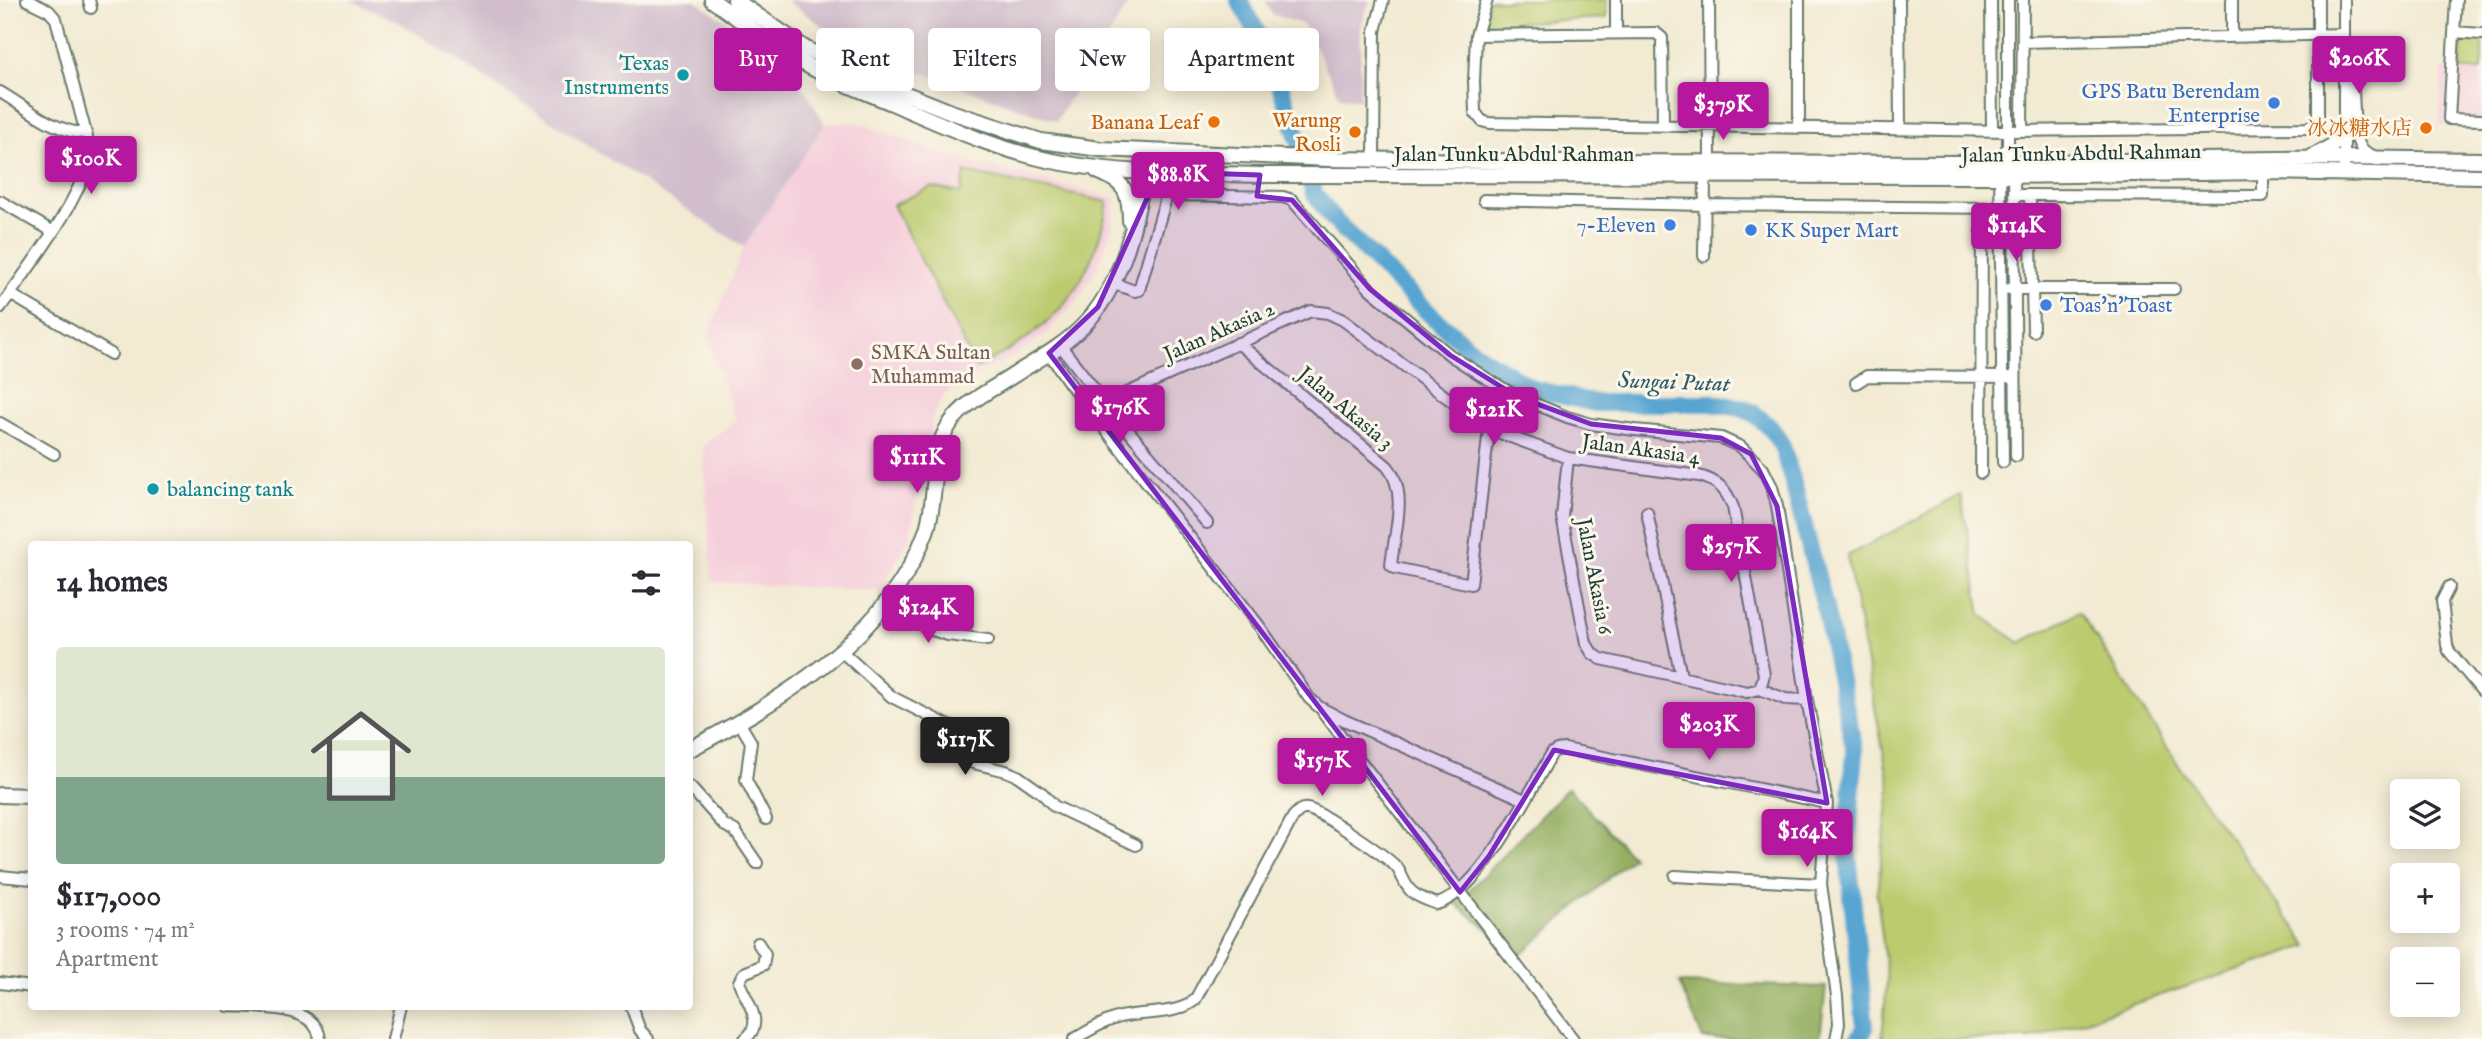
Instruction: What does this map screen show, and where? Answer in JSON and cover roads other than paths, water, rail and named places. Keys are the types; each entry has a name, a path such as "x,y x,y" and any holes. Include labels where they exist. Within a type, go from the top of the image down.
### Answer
{"main road":[{"name":"Jalan Tunku Abdul Rahman","path":"712,0 803,63 838,81 955,130 1017,152 1066,164 1145,172 1329,175 1707,169 2007,169 2482,176"},
{"name":"Jalan Tunku Abdul Rahman","path":"735,0 783,35 830,62 954,113 1041,141 1100,149 1329,159 1374,158 1707,169"},
{"path":"2304,159 2332,146 2344,127"},
{"path":"1041,141 1070,152 1127,159 1145,172"},
{"path":"1130,237 1145,172 1167,160 1260,156"},
{"name":"Jalan Tunku Abdul Rahman","path":"2007,169 2344,158 2482,160"},
{"path":"1066,164 1098,171 1123,185 1130,206 1130,237"},
{"path":"693,747 739,722 841,651 887,602 910,568 929,523 940,447 949,425 972,402 1055,349 1091,317 1112,283 1150,189 1158,178 1169,172"},
{"path":"0,795 28,796"}],"street":[{"path":"0,309 85,177 89,163 90,149 56,19 49,11 27,0"},
{"path":"1374,158 1375,30 1383,0"},
{"path":"1487,0 1476,35 1475,112 1482,121 1489,123 2008,131 2313,126 2318,118 2318,0"},
{"path":"1616,0 1616,32"},
{"path":"1704,256 1704,205 1710,126 1709,0"},
{"path":"1799,0 1799,127"},
{"path":"1899,0 1900,129"},
{"path":"1991,0 1992,130"},
{"path":"2003,462 2001,208 2008,146 2008,0"},
{"path":"2022,130 2023,0"},
{"path":"2232,0 2232,37"},
{"path":"2344,0 2344,174"},
{"path":"2456,0 2449,119 2482,120"},
{"path":"1476,35 1656,33 1662,38 1663,125"},
{"path":"2454,33 2482,34"},
{"path":"2023,43 2344,34"},
{"path":"2344,34 2352,67 2354,135 2362,150 2379,159"},
{"path":"0,92 61,128 86,134"},
{"path":"2007,169 2014,195 2016,456"},
{"path":"2014,195 2228,198 2263,196 2263,172"},
{"path":"1257,196 1261,175"},
{"path":"1112,283 1135,291 1139,289 1166,198 1173,195 1283,197 1292,200 1370,289 1450,355 1516,396 1567,418 1591,424 1721,438 1751,454 1772,486 1777,506 1807,700 1828,803 1821,884 1838,996 1839,1024 1836,1039"},
{"path":"2030,195 2033,331"},
{"path":"1484,200 2001,208"},
{"path":"0,201 52,231"},
{"path":"1982,208 1982,473"},
{"path":"2001,289 2174,289"},
{"path":"10,294 111,354"},
{"name":"Jalan Akasia 2","path":"1105,403 1311,311"},
{"name":"Jalan Akasia 4","path":"1311,311 1328,313 1343,320 1489,429 1568,458 1714,480 1727,492 1733,507 1764,675 1760,689"},
{"name":"Jalan Akasia 3","path":"1238,343 1395,475 1399,487 1391,560 1391,565 1395,568 1471,584 1489,429"},
{"path":"1055,349 1105,403 1207,523"},
{"path":"1055,349 1070,384 1260,627 1301,688 1320,707 1573,1039"},
{"path":"1856,383 1867,376 2015,377"},
{"path":"0,423 54,454"},
{"name":"Jalan Akasia 6","path":"1568,458 1562,517 1586,643 1592,653 1601,659 1747,692 1760,689 1785,699 1807,700"},
{"path":"1647,512 1681,676"},
{"path":"2449,587 2442,601 2447,645 2482,691"},
{"path":"887,602 929,629 948,635 988,640"},
{"path":"841,651 892,697 953,728 960,738 962,759 965,761 1018,776 1054,806 1136,845"},
{"path":"1320,707 1343,720 1525,800"},
{"path":"739,722 751,742 746,780 766,819"},
{"path":"1074,1039 1106,1021 1186,1007 1195,1000 1261,874 1293,817 1300,810 1308,809 1321,815 1389,861 1397,869 1406,886 1419,897 1437,904 1460,892 1489,856 1552,753 1557,750 1565,749 1828,803"},
{"path":"693,790 724,825 735,831 757,863"},
{"path":"0,876 28,879"},
{"path":"1675,876 1821,884"},
{"path":"745,1039 753,1031 754,1016 739,982 744,973 763,965 765,954 758,943"},
{"path":"0,983 28,986"},
{"path":"278,1010 302,1015 317,1026 320,1039"},
{"path":"393,1039 400,1010"},
{"path":"632,1010 640,1030 648,1039"}],"waterway":[{"name":"Sungai Putat","path":"1239,0 1270,56 1314,193 1333,219 1433,317 1476,354 1533,389 1595,403 1711,403 1742,408 1753,413 1771,428 1782,446 1824,603 1855,752 1847,845 1865,1028 1859,1039"}],"place":[{"name":"Texas Instruments","path":"683,75"},
{"name":"GPS Batu Berendam Enterprise","path":"2274,103"},
{"name":"Banana Leaf","path":"1214,122"},
{"name":"冰冰糖水店","path":"2426,128"},
{"name":"Warung Rosli","path":"1355,132"},
{"name":"7-Eleven","path":"1670,225"},
{"name":"KK Super Mart","path":"1751,230"},
{"name":"Toas'n'Toast","path":"2046,305"},
{"name":"SMKA Sultan Muhammad","path":"857,364"},
{"name":"balancing tank","path":"153,489"}]}
